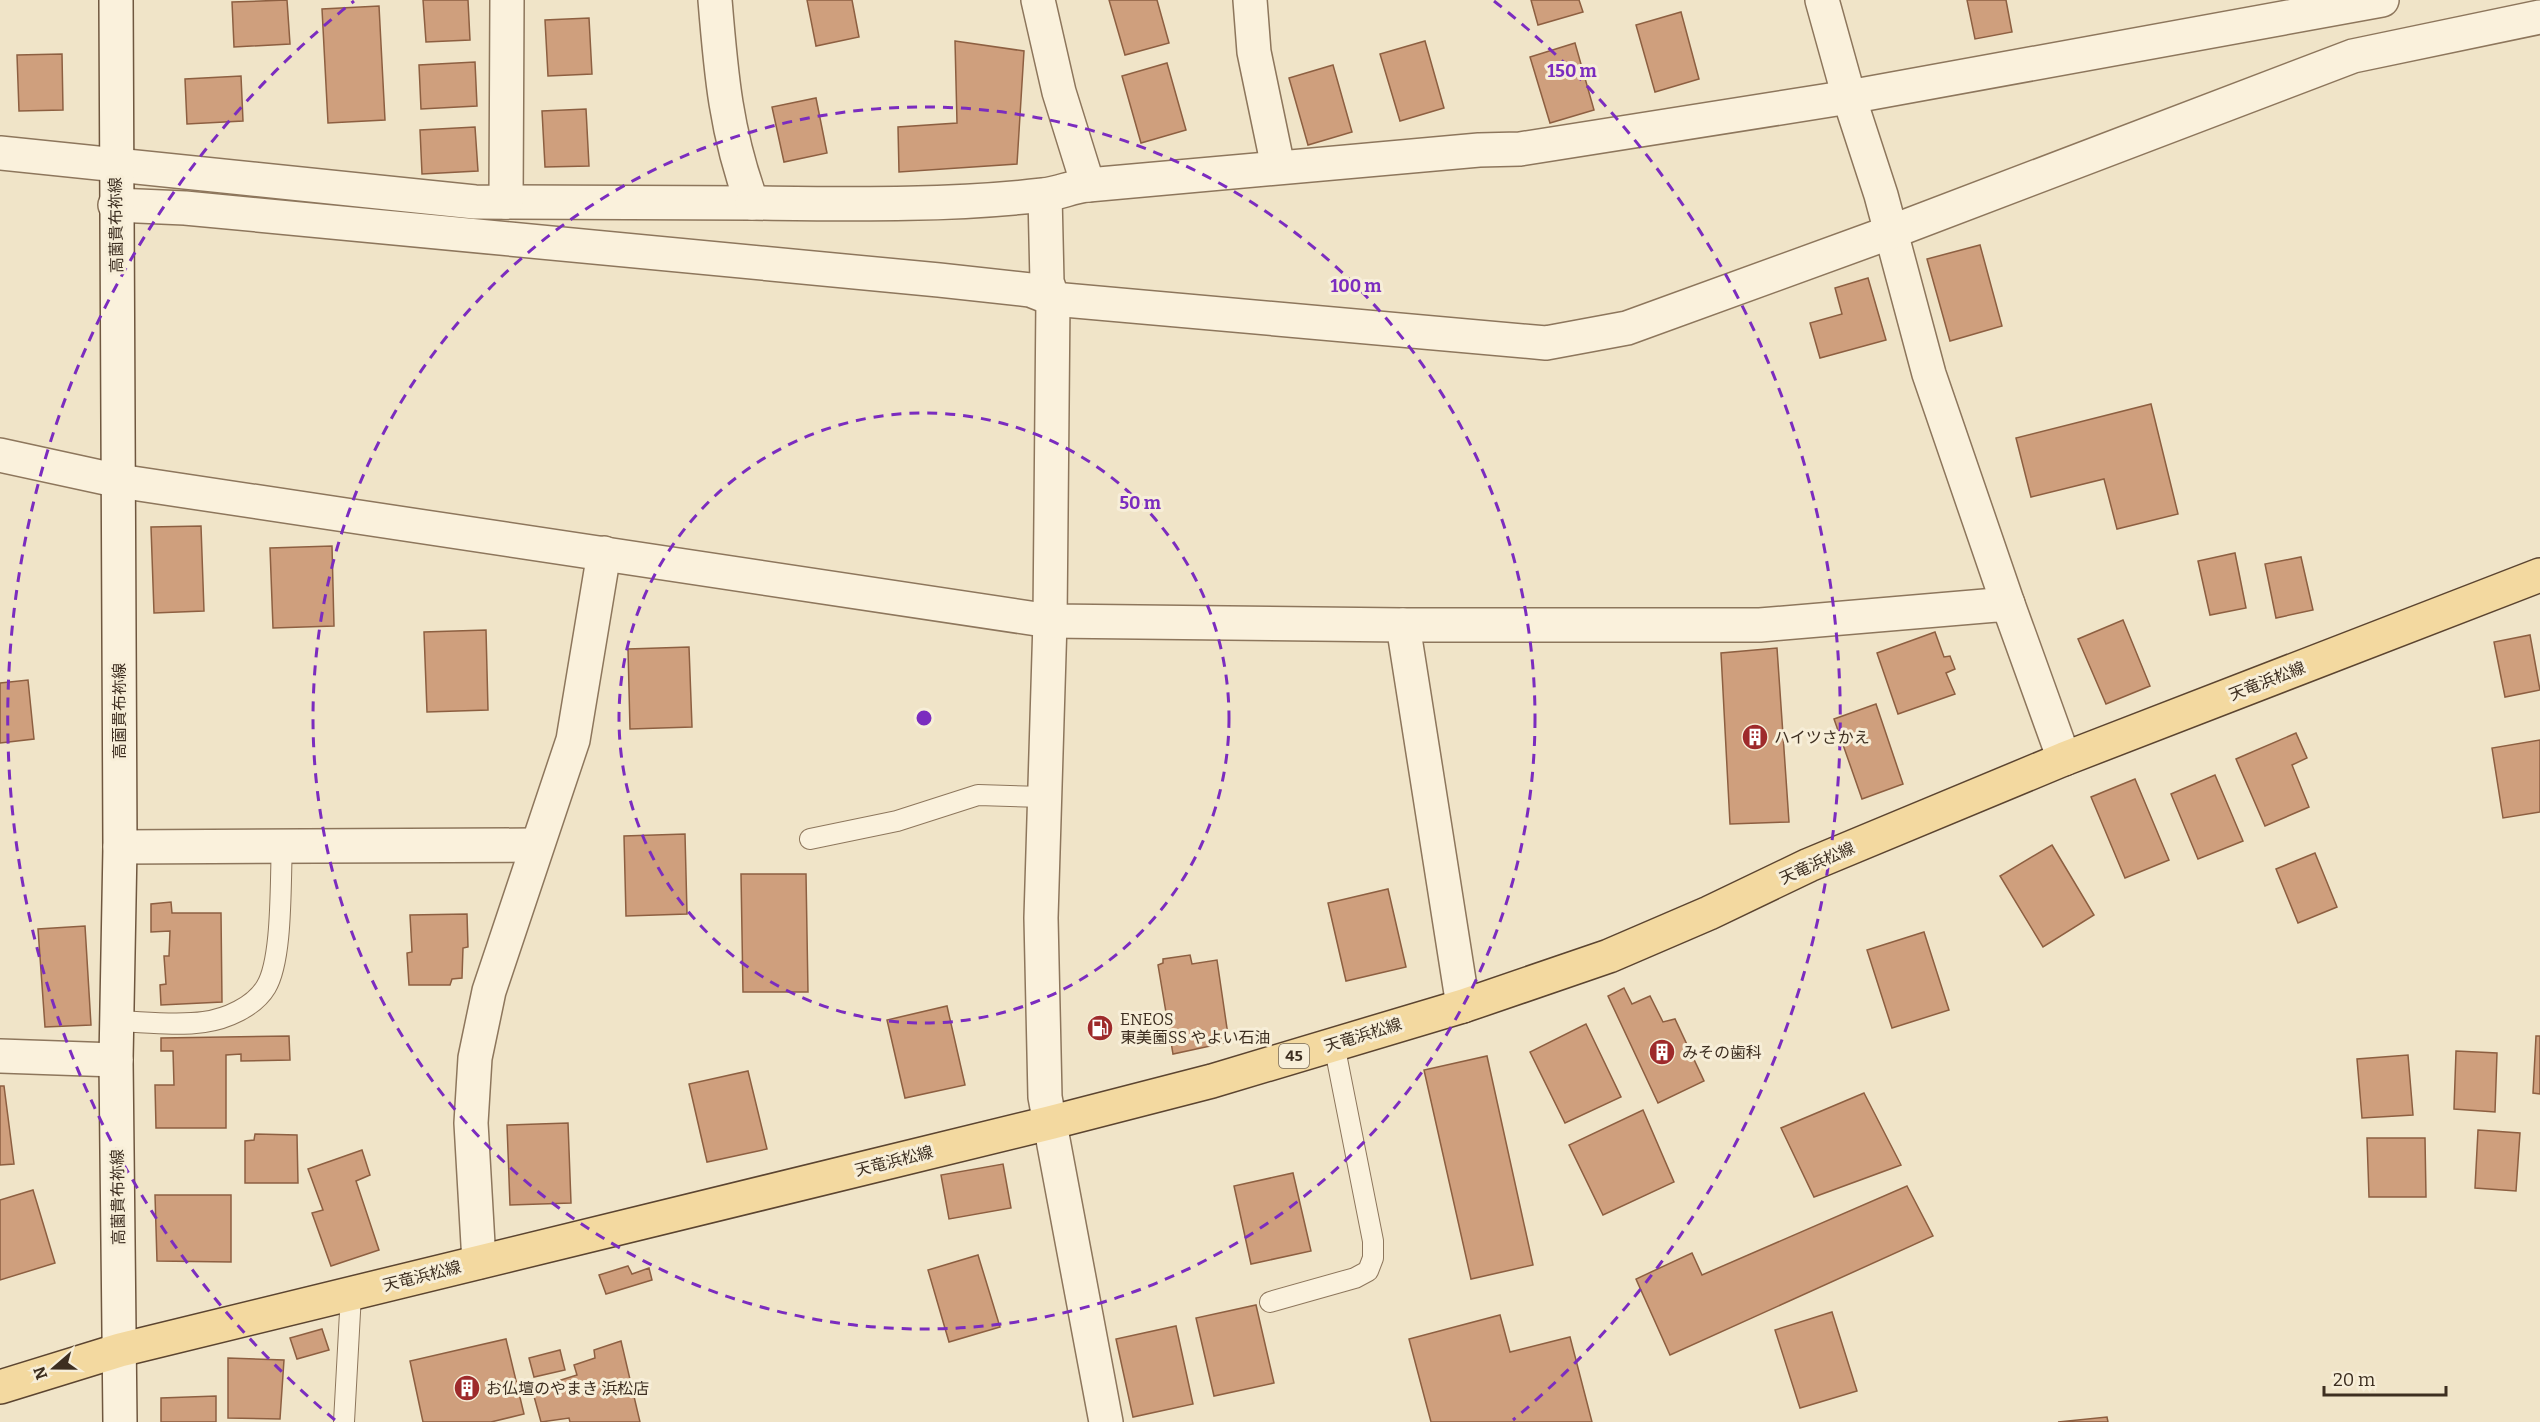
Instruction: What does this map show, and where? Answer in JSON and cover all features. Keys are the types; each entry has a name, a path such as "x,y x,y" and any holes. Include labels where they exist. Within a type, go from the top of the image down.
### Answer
{"main road":[{"name":"天竜浜松線","path":"0,1387 120,1350 1048,1124 1212,1081 1463,1006 1609,956 1709,913 1809,865 2064,759 2540,575"}],"street":[{"name":"高薗貴布祢線","path":"116,0 115,205 119,481 120,847 116,1060 120,1422"},
{"path":"506,202 507,0"},
{"path":"715,0 723,91 736,161 752,203"},
{"path":"1038,0 1059,92 1088,185"},
{"path":"1250,0 1254,52 1278,167"},
{"path":"1822,0 1891,232 1929,374 2064,759"},
{"path":"0,153 475,202 858,204 1045,195 1088,185 1479,150 1520,149 1849,97 2382,0"},
{"path":"115,205 196,209 939,280 1030,290 1053,299 1546,343 1619,330 1891,232 2353,56 2540,17"},
{"path":"1045,195 1047,282 1053,299 1050,621 1044,797 1042,1016 1048,1124 1106,1422"},
{"path":"0,455 119,481 1050,621 1403,625 1760,625 2008,604"},
{"path":"479,1262 471,1123 475,1058 489,991 575,733 604,553"},
{"path":"1403,625 1463,1006"},
{"path":"120,847 536,845"},
{"path":"0,1056 116,1060"}],"lane":[{"path":"810,839 897,821 978,795 1044,797"},
{"path":"117,1021 203,1022 229,1016 246,1007 266,987 275,954 282,846"},
{"path":"1270,1302 1355,1278 1368,1271 1373,1258 1372,1241 1334,1044"},
{"path":"344,1422 351,1294"}],"building":[{"path":"287,0 290,44 234,47 232,2"},
{"path":"423,0 468,0 470,40 426,42"},
{"path":"807,0 852,0 859,37 816,46"},
{"path":"1109,0 1157,0 1169,43 1125,55"},
{"path":"1531,0 1579,0 1583,12 1538,25"},
{"path":"1967,0 2006,0 2012,32 1975,39"},
{"path":"379,6 385,120 328,123 322,9"},
{"path":"1681,12 1699,79 1655,92 1636,25"},
{"path":"589,18 592,74 548,76 545,20"},
{"path":"955,41 1024,51 1017,164 899,172 898,127 957,123"},
{"path":"1425,41 1444,108 1400,121 1380,54"},
{"path":"1575,43 1594,110 1550,123 1530,57"},
{"path":"62,54 63,110 19,111 17,55"},
{"path":"475,62 477,106 421,109 419,65"},
{"path":"1167,63 1186,130 1141,143 1122,76"},
{"path":"1333,65 1352,132 1308,145 1289,78"},
{"path":"241,76 243,121 187,124 185,79"},
{"path":"816,98 827,153 784,162 772,107"},
{"path":"586,109 589,166 545,167 542,111"},
{"path":"475,127 478,171 422,174 420,130"},
{"path":"1980,245 2002,326 1950,341 1927,259"},
{"path":"1868,278 1886,340 1820,358 1810,323 1842,314 1835,288"},
{"path":"2151,404 2178,514 2117,529 2104,479 2031,497 2016,438"},
{"path":"201,526 204,611 154,613 151,527"},
{"path":"332,546 334,626 273,628 270,548"},
{"path":"2235,553 2246,608 2210,615 2198,561"},
{"path":"2301,557 2313,610 2276,618 2265,564"},
{"path":"2123,620 2150,686 2106,704 2078,639"},
{"path":"486,630 488,710 427,712 424,632"},
{"path":"1935,632 1944,657 1950,656 1955,669 1946,673 1955,694 1898,714 1877,653"},
{"path":"2530,635 2540,690 2505,697 2494,642"},
{"path":"689,647 692,727 630,729 628,649"},
{"name":"ハイツさかえ","path":"1777,648 1789,822 1730,824 1721,653"},
{"path":"28,680 34,739 0,743 0,683"},
{"path":"1876,704 1903,784 1862,799 1834,719"},
{"path":"2296,733 2307,758 2292,765 2309,807 2265,826 2236,759"},
{"path":"2540,740 2540,812 2503,818 2492,748"},
{"path":"2215,775 2243,841 2198,859 2171,794"},
{"path":"2135,779 2169,860 2125,878 2091,797"},
{"path":"685,834 687,914 626,916 624,836"},
{"path":"2052,845 2094,915 2043,947 2000,876"},
{"path":"2315,853 2337,907 2298,923 2276,869"},
{"path":"741,874 806,874 808,992 743,992"},
{"path":"1388,889 1406,967 1346,981 1328,903"},
{"path":"171,902 172,913 221,913 222,1002 161,1005 160,985 166,984 164,956 169,956 170,931 151,932 151,904"},
{"path":"467,914 468,947 463,948 462,978 452,979 450,985 409,985 407,953 412,952 410,915"},
{"path":"85,926 91,1025 45,1027 38,929"},
{"path":"1924,932 1949,1010 1892,1028 1867,950"},
{"path":"1190,955 1192,964 1217,960 1229,1042 1173,1054 1158,965 1163,963 1163,959"},
{"name":"みその歯科","path":"1624,988 1632,1004 1650,996 1663,1022 1675,1019 1704,1081 1658,1103 1608,996"},
{"path":"947,1006 965,1085 905,1098 887,1020"},
{"path":"1586,1024 1621,1097 1565,1123 1530,1052"},
{"path":"289,1036 290,1060 241,1061 241,1054 226,1055 226,1128 156,1128 155,1085 174,1085 173,1051 161,1051 161,1038"},
{"path":"2536,1036 2540,1036 2540,1094 2533,1093"},
{"path":"2456,1051 2497,1053 2495,1112 2454,1109"},
{"path":"2408,1055 2413,1115 2362,1118 2357,1059"},
{"path":"1487,1056 1533,1265 1471,1279 1424,1070"},
{"path":"748,1071 767,1149 707,1162 689,1084"},
{"path":"0,1086 4,1086 14,1164 0,1165"},
{"path":"1864,1093 1901,1165 1814,1197 1781,1128"},
{"path":"1643,1110 1674,1182 1603,1215 1569,1145"},
{"path":"568,1123 571,1203 510,1205 507,1125"},
{"path":"2478,1130 2520,1133 2516,1191 2475,1188"},
{"path":"255,1134 297,1135 298,1183 245,1183 245,1141 254,1140"},
{"path":"2367,1138 2425,1138 2426,1197 2369,1197"},
{"path":"362,1150 370,1175 356,1181 379,1250 331,1266 312,1213 323,1210 308,1169"},
{"path":"1003,1164 1011,1208 949,1219 941,1175"},
{"path":"1293,1173 1311,1251 1251,1264 1234,1186"},
{"path":"1907,1186 1933,1236 1670,1355 1636,1279 1692,1253 1702,1275"},
{"path":"33,1190 55,1263 0,1280 0,1200"},
{"path":"155,1195 231,1195 231,1262 157,1261"},
{"path":"978,1255 1000,1327 949,1342 928,1270"},
{"path":"628,1266 632,1274 649,1268 652,1280 606,1294 599,1275"},
{"path":"1256,1305 1274,1383 1214,1396 1196,1318"},
{"path":"1832,1312 1857,1391 1800,1408 1775,1330"},
{"path":"1500,1315 1510,1352 1570,1337 1592,1422 1431,1422 1409,1339"},
{"path":"1176,1326 1193,1404 1133,1417 1116,1339"},
{"path":"322,1329 329,1350 297,1359 290,1338"},
{"name":"お仏壇のやまき 浜松店","path":"506,1339 524,1414 491,1422 423,1422 410,1361"},
{"path":"621,1341 640,1422 570,1422 569,1418 541,1422 532,1389 577,1375 574,1365 595,1358 594,1350"},
{"path":"560,1350 565,1370 534,1377 529,1358"},
{"path":"228,1358 284,1360 280,1419 228,1418"},
{"path":"216,1396 216,1422 161,1422 161,1398"},
{"path":"2107,1417 2108,1422 2058,1422"}],"place":[{"name":"ハイツさかえ","path":"1755,737"},
{"name":"ENEOS 東美薗SS やよい石油","path":"1100,1028"},
{"name":"みその歯科","path":"1662,1052"},
{"name":"お仏壇のやまき 浜松店","path":"467,1388"}]}
